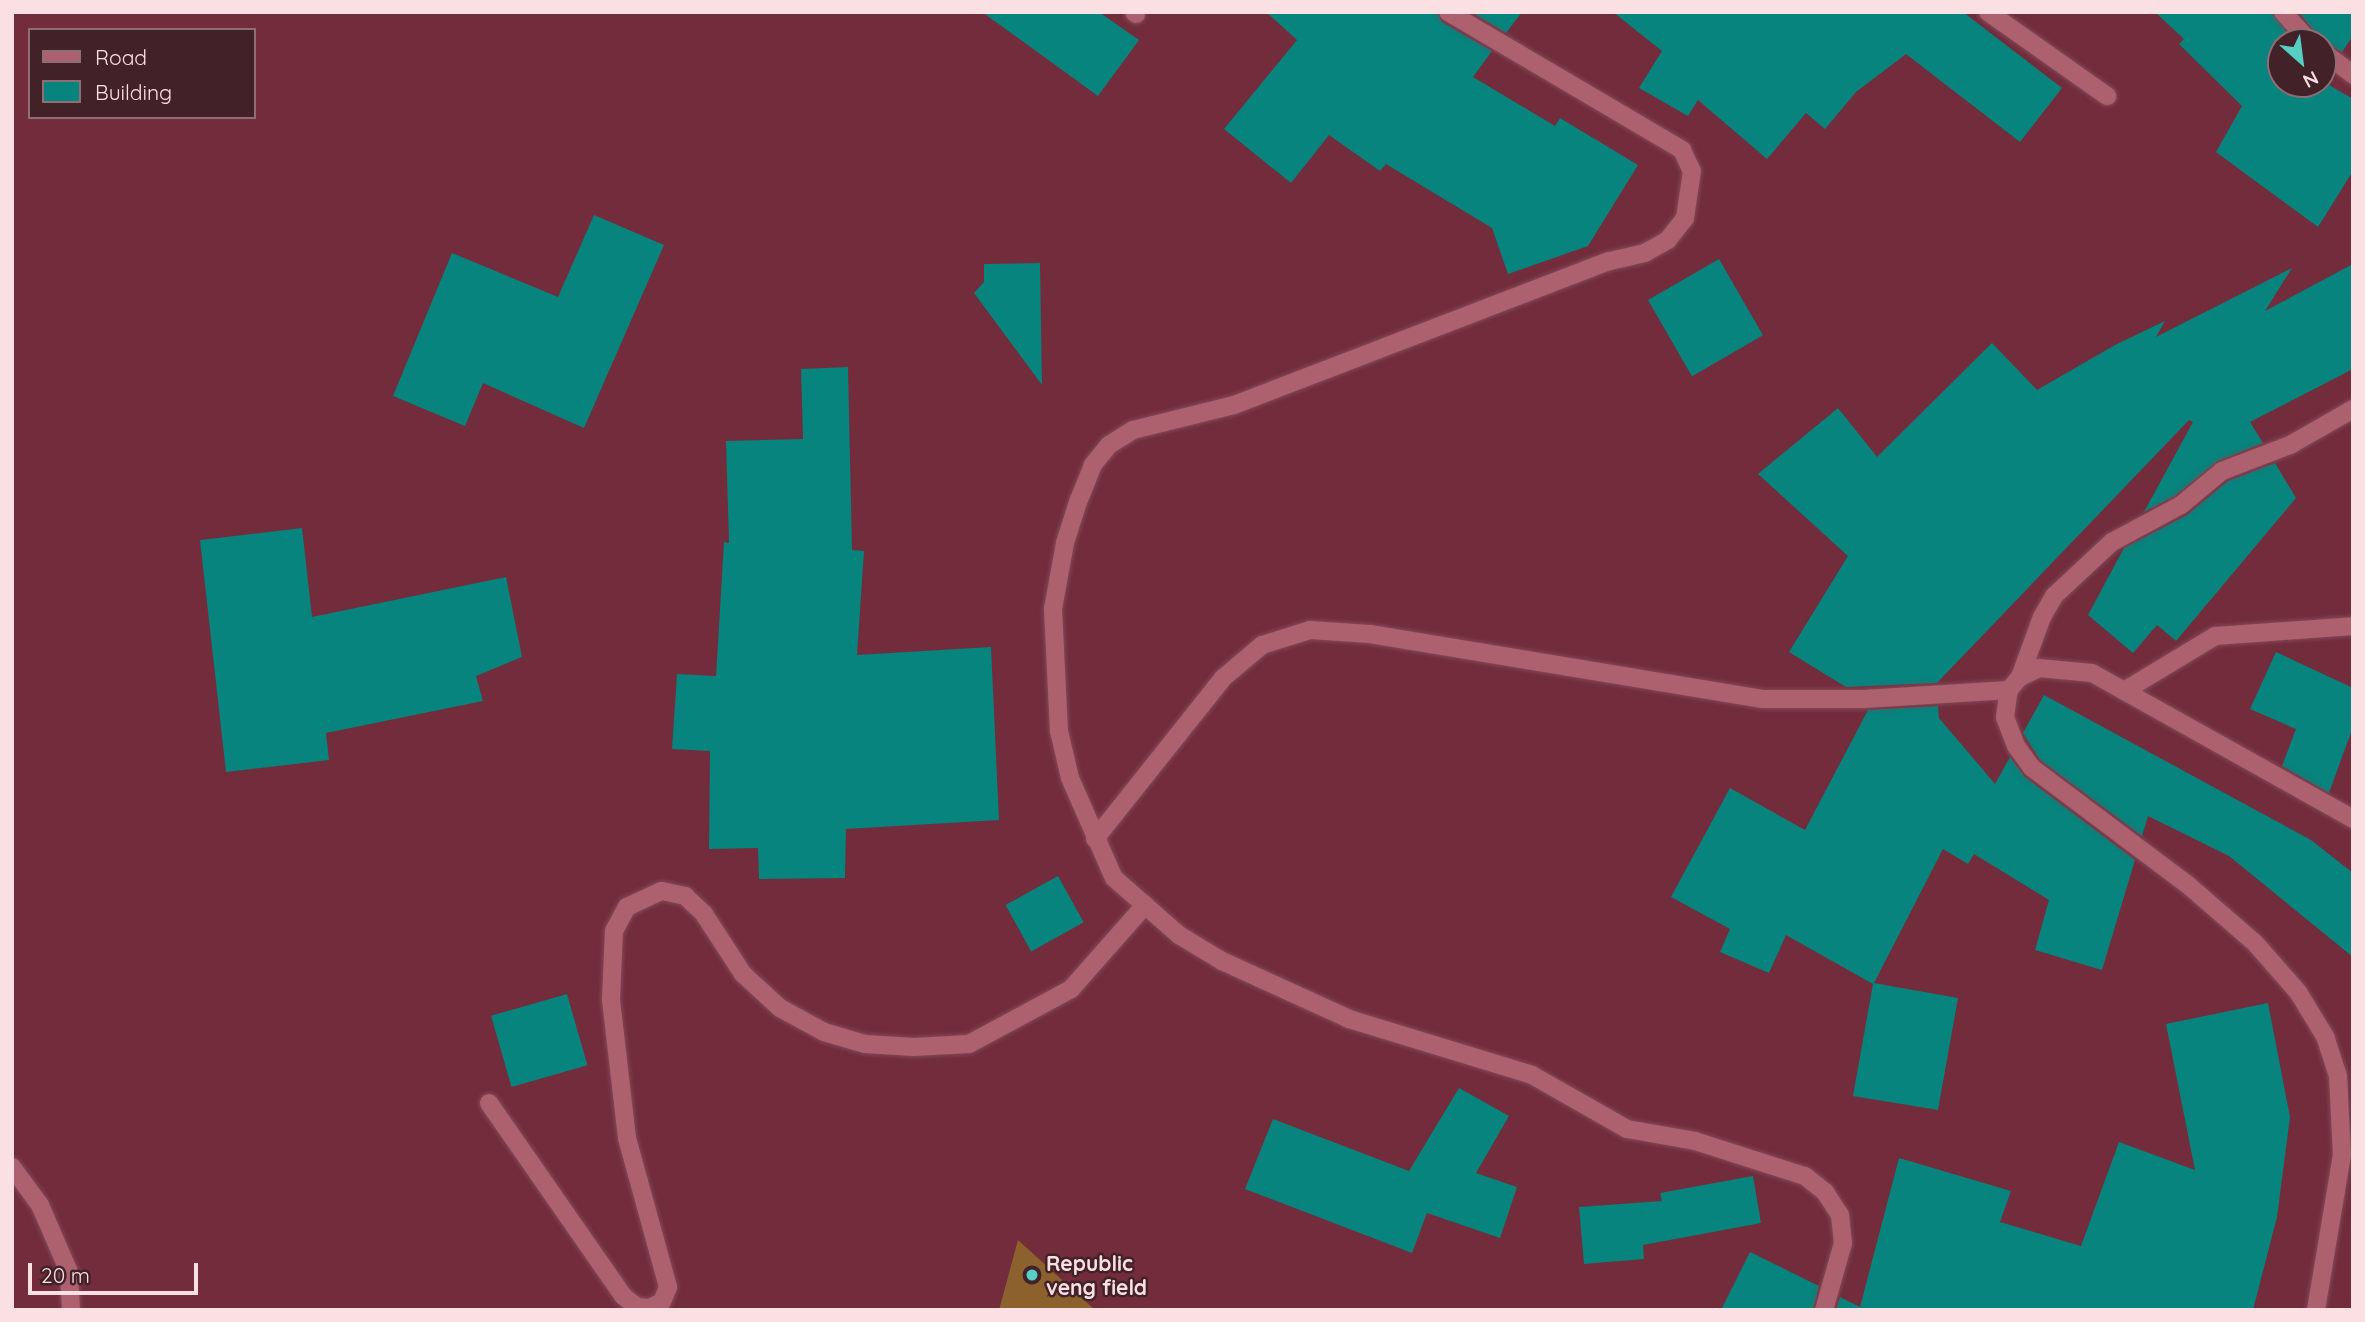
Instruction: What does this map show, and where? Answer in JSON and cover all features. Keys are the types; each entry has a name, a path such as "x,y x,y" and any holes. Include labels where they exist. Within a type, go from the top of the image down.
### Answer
{"street":[{"path":"1448,12 1682,150 1692,171 1685,218 1668,240 1645,253 1609,261 1234,405 1133,430 1109,445 1093,465 1079,499 1065,543 1053,609 1059,731 1070,778 1114,878 1179,935 1222,961 1349,1018 1532,1075 1627,1129 1695,1141 1805,1176 1825,1192 1840,1215 1843,1243 1824,1310"},
{"path":"1987,12 2106,96"},
{"path":"2283,12 2297,28"},
{"path":"2337,63 2353,75"},
{"path":"2316,1310 2342,1155 2338,1076 2326,1038 2298,992 2255,943 2188,885 2032,768 2016,746 2005,717 2015,683 2042,617 2054,596 2112,542 2181,505 2222,471 2290,445 2353,409"},
{"path":"2124,691 2215,636 2353,626"},
{"path":"1096,839 1223,678 1262,645 1310,630 1370,634 1763,699 1864,699 2015,683 2039,668 2068,667 2092,673 2353,819"},
{"path":"489,1103 623,1296 637,1307 650,1308 662,1302 668,1287 626,1138 611,999 614,931 627,907 662,891 685,896 704,914 743,974 780,1008 824,1032 865,1044 914,1047 969,1045 1072,989 1145,905"},
{"path":"12,1167 40,1205 69,1272 71,1310"}],"shaded area":[{"name":"Republic veng field","path":"1018,1240 1095,1310 999,1310"}],"building":[{"path":"982,12 1099,12 1139,40 1098,96"},
{"path":"1266,12 1437,12 1442,22 1492,51 1473,77 1555,126 1560,118 1638,165 1588,246 1508,274 1492,228 1386,164 1380,171 1329,135 1291,183 1224,129 1297,40"},
{"path":"1471,12 1522,12 1506,33"},
{"path":"1613,12 1963,12 2062,88 2020,142 1906,54 1856,92 1825,129 1806,113 1767,159 1698,100 1688,116 1639,88 1662,51"},
{"path":"2155,12 2272,12 2284,28 2267,28 2267,98 2337,98 2337,90 2353,99 2353,171 2318,227 2216,152 2242,106 2179,44 2184,39"},
{"path":"2299,12 2353,12 2353,36 2342,52 2337,49 2337,28 2311,28"},
{"path":"594,215 664,245 584,428 483,383 465,426 393,396 452,253 558,297"},
{"path":"1719,259 1763,335 1692,376 1648,300"},
{"path":"1040,263 1042,385 974,293 984,282 984,264"},
{"path":"2353,264 2353,369 2250,422 2263,443 2218,461 2175,496 2144,512 2193,422 2189,420 1937,683 1846,687 1789,652 1848,556 1758,474 1838,408 1877,457 1992,343 2037,390 2115,345 2165,321 2156,337 2292,268 2265,311"},
{"path":"848,367 852,550 864,551 857,655 991,647 999,820 846,829 845,878 759,879 758,848 709,849 710,751 672,749 677,674 716,676 724,542 729,543 726,441 803,439 801,369"},
{"path":"2275,463 2296,498 2176,641 2157,625 2133,653 2088,615 2124,548 2187,515 2228,481"},
{"path":"302,528 312,617 506,577 522,657 476,676 483,701 326,733 329,760 226,772 200,540"},
{"path":"2276,652 2353,688 2353,727 2329,793 2282,766 2296,729 2250,709"},
{"path":"2044,695 2311,840 2353,873 2353,957 2229,856 2148,816 2142,836 2040,760 2023,733"},
{"path":"1938,706 1939,718 1995,784 2010,757 2025,777 2135,860 2102,970 2035,950 2049,900 1974,854 1968,864 1943,849 1874,983 1958,998 1938,1110 1853,1096 1873,984 1786,935 1769,973 1720,952 1730,929 1671,897 1730,788 1805,830 1868,710"},
{"path":"1058,876 1084,922 1031,951 1006,905"},
{"path":"567,994 587,1065 511,1087 491,1016"},
{"path":"2268,1003 2290,1117 2277,1217 2253,1310 1836,1310 1840,1297 1860,1307 1899,1158 2011,1191 2000,1222 2081,1246 2119,1142 2195,1170 2166,1024"},
{"path":"1459,1088 1509,1116 1476,1173 1517,1187 1500,1238 1427,1213 1412,1253 1245,1189 1273,1119 1409,1171"},
{"path":"1753,1176 1761,1223 1643,1245 1644,1259 1584,1264 1579,1207 1662,1201 1660,1193"},
{"path":"1750,1252 1819,1286 1813,1310 1721,1310"}],"place":[{"name":"Republic veng field","path":"1032,1275"}]}
